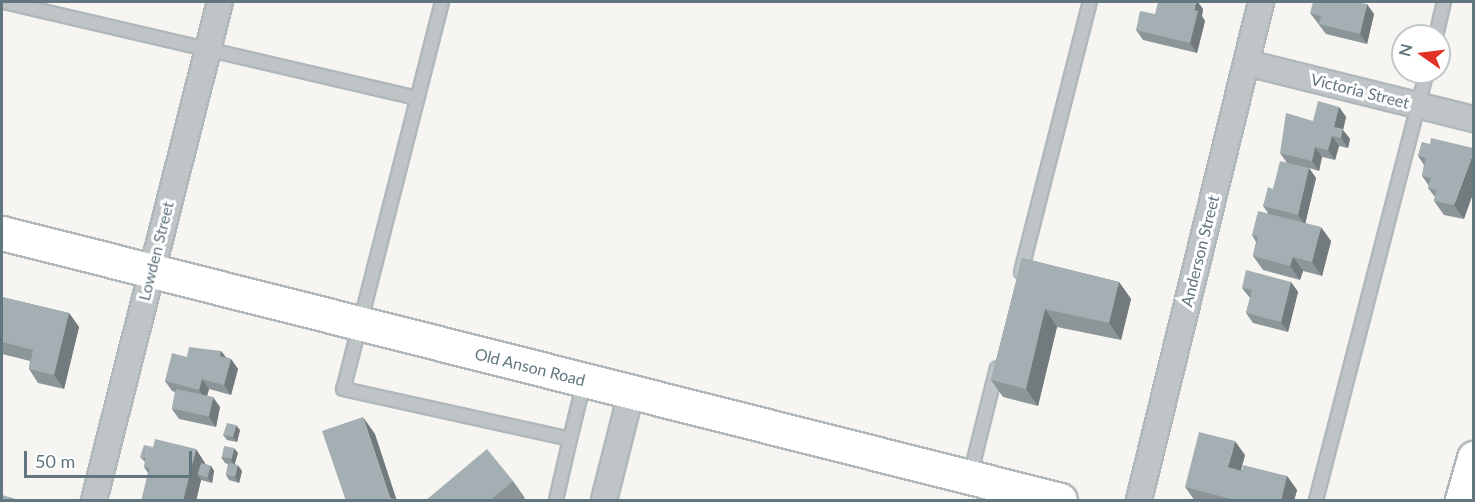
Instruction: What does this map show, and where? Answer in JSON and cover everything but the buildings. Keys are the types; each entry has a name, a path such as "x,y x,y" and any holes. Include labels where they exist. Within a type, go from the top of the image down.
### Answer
{"main road":[{"name":"Old Anson Road","path":"2,233 631,393 989,488 1060,501"},
{"path":"1462,501 1473,458"}],"street":[{"name":"Lowden Street","path":"94,501 220,2"},
{"name":"Anderson Street","path":"1139,501 1261,2"},
{"name":"Victoria Street","path":"1247,63 1473,119"},
{"path":"604,501 631,393"}],"lane":[{"path":"4,2 417,98"},
{"path":"442,2 343,389 570,439"},
{"path":"1020,280 1089,2"},
{"path":"1439,24 1444,2"},
{"path":"1316,501 1424,84"},
{"path":"989,488 1002,350"},
{"path":"556,501 584,381"}]}
